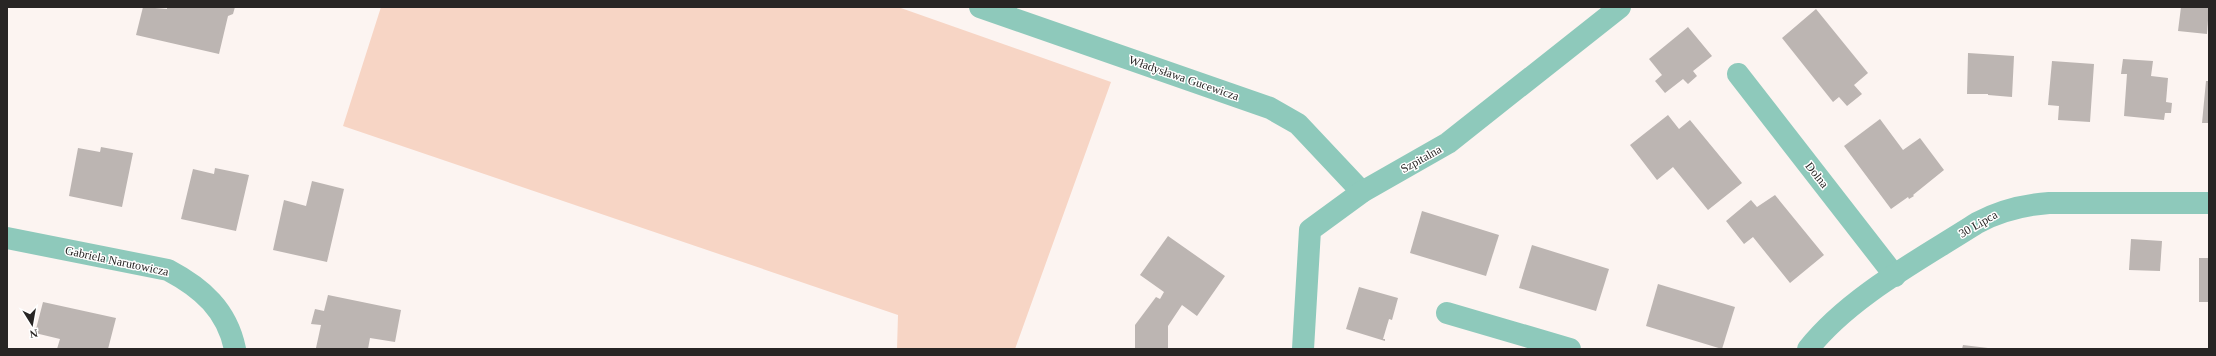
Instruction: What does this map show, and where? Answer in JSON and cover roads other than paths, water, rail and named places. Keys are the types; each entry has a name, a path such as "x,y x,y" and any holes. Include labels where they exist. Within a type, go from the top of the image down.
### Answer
{"street":[{"name":"Władysława Gucewicza","path":"980,7 1270,108 1298,124 1362,192"},
{"name":"Szpitalna","path":"1303,349 1310,230 1362,192 1448,144 1620,7"},
{"name":"Dolna","path":"1738,74 1895,276"},
{"name":"30 Lipca","path":"1808,349 1823,331 1845,310 1895,276 1978,223 1998,212 2024,205 2049,203 2209,203"},
{"name":"Gabriela Narutowicza","path":"7,238 168,270 191,282 209,298 223,316 235,349"},
{"path":"1447,313 1570,349"}]}
